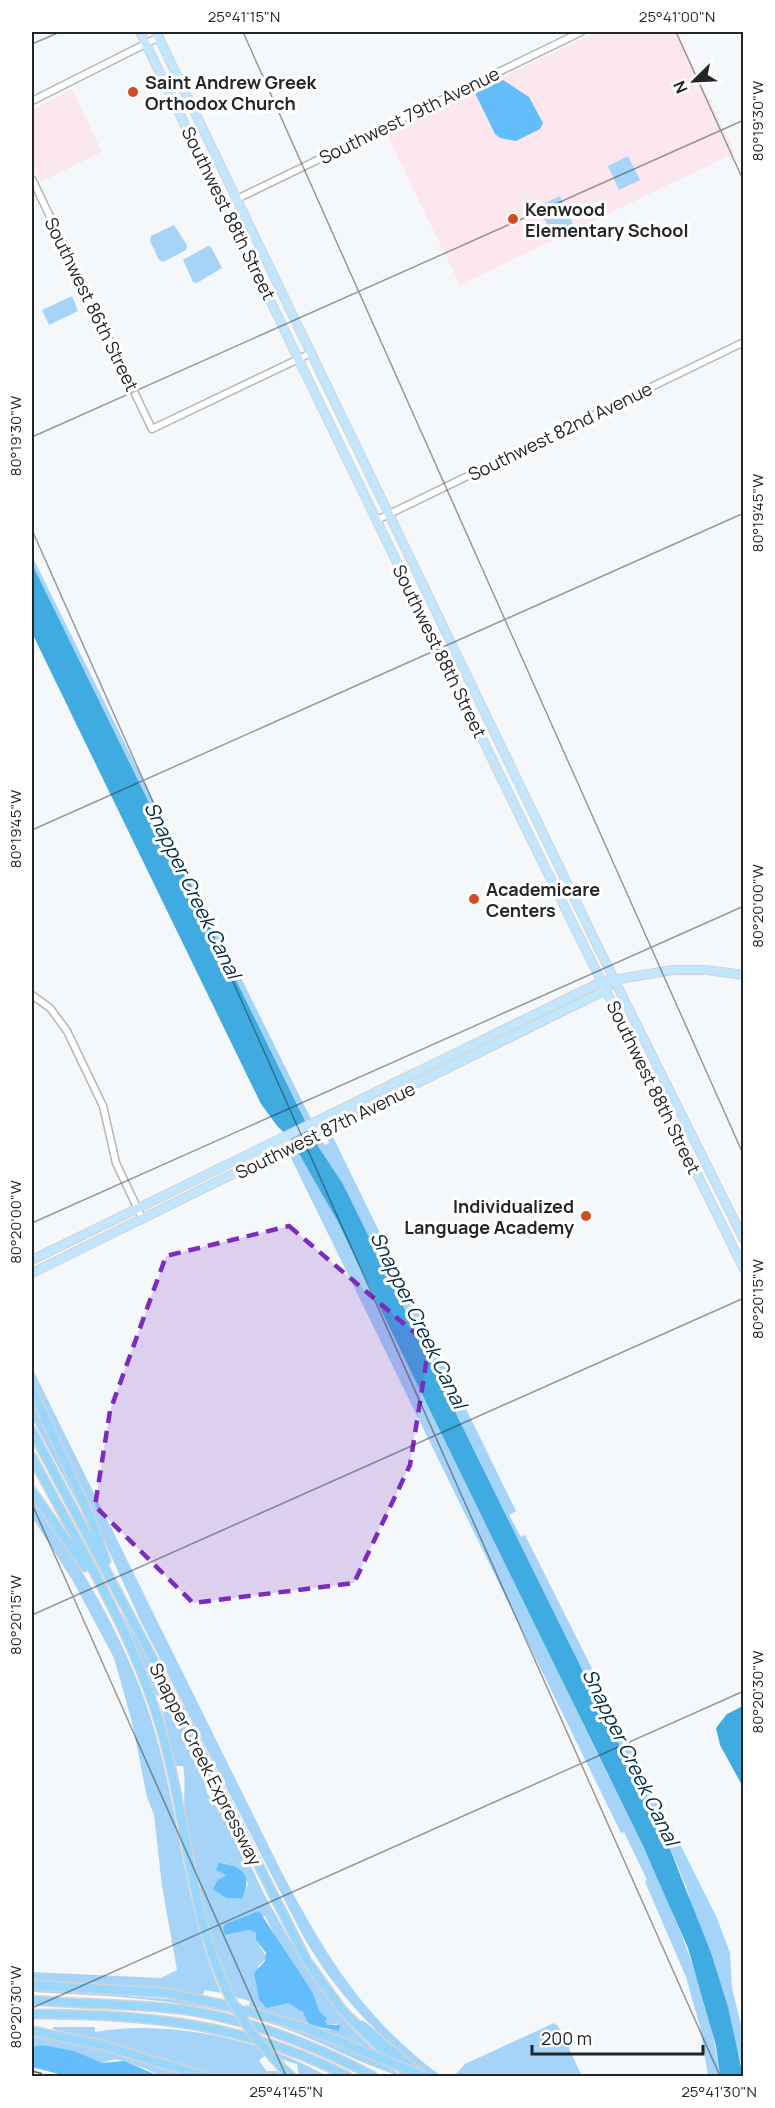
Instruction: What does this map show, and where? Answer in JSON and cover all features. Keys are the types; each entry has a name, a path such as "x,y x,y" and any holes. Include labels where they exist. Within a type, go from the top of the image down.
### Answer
{"highway":[{"path":"32,1389 91,1519 118,1593"},
{"name":"Snapper Creek Expressway","path":"32,1431 118,1593 287,1924 315,1973 343,2011 409,2076"},
{"name":"Snapper Creek Expressway","path":"32,1457 110,1602 140,1666 160,1725 199,1914 215,1965 231,2000 251,2032 291,2076"},
{"path":"32,1491 110,1602"},
{"path":"32,1984 168,1993 244,2010 306,2028 424,2076"},
{"path":"32,2000 144,2006 227,2018 280,2034 373,2076"},
{"path":"343,2011 424,2076"},
{"path":"32,2014 145,2019 232,2032 291,2050 346,2076"},
{"path":"32,2031 102,2045 203,2076"}],"main road":[{"name":"Southwest 88th Street","path":"140,32 601,982 744,1269"},
{"name":"Southwest 88th Street","path":"158,34 616,982 744,1239"},
{"path":"217,189 230,198 237,199"},
{"path":"223,202 244,214"},
{"name":"Southwest 87th Avenue","path":"32,1260 601,982 616,982 673,970 706,970 744,975"},
{"name":"Southwest 87th Avenue","path":"32,1273 606,992 616,982"}],"street":[{"name":"Southwest 79th Avenue","path":"237,199 581,32"},
{"path":"32,101 146,43 158,34"},
{"name":"Southwest 86th Street","path":"32,179 152,429 299,358"},
{"name":"Southwest 82nd Avenue","path":"377,520 744,342"},
{"path":"299,358 311,352"},
{"path":"32,995 50,1008 68,1031 103,1106 114,1158 142,1218"}],"highlighted area":[{"path":"289,1226 429,1345 410,1465 354,1583 193,1603 95,1506 110,1411 166,1256"}],"shaded area":[{"name":"Kenwood Elementary School","path":"597,32 677,32 735,153 460,285 386,133"},
{"path":"503,80 529,97 543,123 540,129 516,141 500,138 495,134 475,93"},
{"path":"72,89 102,152 41,182 32,163 32,110"},
{"path":"628,156 640,180 619,190 608,166"},
{"path":"560,196 573,224 552,234 538,206"},
{"path":"174,225 187,245 186,250 163,262 159,260 150,241 151,236"},
{"path":"208,246 211,247 222,268 197,283 193,282 183,260"},
{"path":"72,296 78,311 49,325 42,310"},
{"path":"32,556 311,1119 306,1122 32,564"},
{"path":"32,564 316,1143 343,1184 668,1844 711,1953 728,2007 743,2076 720,2076 716,2046 688,1948 643,1846 337,1220 290,1138 278,1127 261,1104 32,633"},
{"path":"332,1135 516,1511 509,1515 521,1537 525,1535 717,1918 730,1953 732,1988 743,2034 743,2069 686,1886 668,1844 343,1184 315,1141 320,1138 325,1145 329,1143 327,1137"},
{"path":"296,1150 317,1181 337,1220 666,1897 699,1985 720,2076 708,2076 700,2027 686,1977 645,1882 647,1880 624,1832 621,1833 289,1154 294,1157"},
{"path":"32,1368 281,1871 314,1931 348,1983 368,2008 413,2054 441,2076 427,2076 374,2029 331,1978 304,1938 142,1624 32,1382"},
{"path":"32,1397 87,1521 32,1418"},
{"path":"32,1496 90,1584 137,1679 149,1712 167,1777 200,1933 221,1993 205,1990 202,1996 32,1982 32,1972 161,1978 177,1970 162,1886 154,1815 147,1797 132,1722 114,1658 73,1581 32,1517"},
{"path":"121,1611 166,1693 164,1697 156,1695"},
{"path":"168,1702 175,1709 200,1762 207,1793 219,1811 225,1812 264,1894 307,1970 347,2023 400,2076 272,2024 213,2009 153,2000 32,1992 32,1989 181,2000 226,2008 325,2040 327,2033 249,2006 250,2001 235,1997 217,1953 203,1907 185,1812 183,1766 176,1766 161,1707","holes":["223,1863 238,1870 246,1879 248,1884 242,1899 226,1898 214,1886 226,1875","265,1916 283,1951 313,1993 320,2012 326,2017 325,2022 328,2025 338,2024 330,2030 309,2025 305,2014 296,2007 288,2003 278,2004 258,1992 258,1966 267,1958 256,1940 256,1933 249,1930 225,1935"]},
{"path":"743,1706 743,1787 720,1745 716,1728 727,1714"},
{"path":"219,1863 240,1869 244,1873 246,1884 242,1899 226,1898 213,1889 217,1881 226,1875 216,1870"},
{"path":"259,1911 313,1993 320,2012 327,2018 325,2022 328,2025 340,2025 339,2031 309,2025 303,2012 288,2003 266,2008 259,1999 254,1973 265,1961 266,1953 256,1940 256,1933 249,1930 225,1935 223,1928 225,1924"},
{"path":"554,2023 558,2026 582,2076 454,2076 465,2064"},
{"path":"53,2027 95,2027 95,2032 153,2028 214,2035 274,2052 326,2076 299,2076 297,2064 266,2055 259,2060 266,2071 277,2071 282,2076 212,2076 130,2049 53,2029"},
{"path":"32,2034 108,2051 187,2076 159,2076 147,2069 116,2059 102,2063 42,2045 32,2047"},
{"path":"42,2045 74,2051 102,2063 124,2061 159,2076 66,2076 32,2067 32,2047"}],"railway":[{"path":"32,2071 51,2076"}],"place":[{"name":"Saint Andrew Greek Orthodox Church","path":"133,92"},
{"name":"Kenwood Elementary School","path":"513,219"},
{"name":"Academicare Centers","path":"474,899"},
{"name":"Individualized Language Academy","path":"586,1216"}],"water label":[{"name":"Snapper Creek Canal","path":"193,890"},
{"name":"Snapper Creek Canal","path":"419,1320"},
{"name":"Snapper Creek Canal","path":"631,1757"}]}
